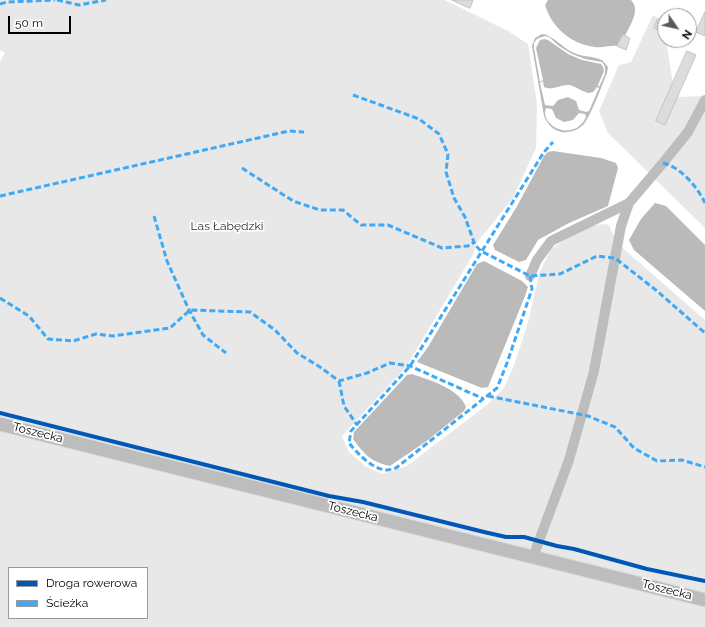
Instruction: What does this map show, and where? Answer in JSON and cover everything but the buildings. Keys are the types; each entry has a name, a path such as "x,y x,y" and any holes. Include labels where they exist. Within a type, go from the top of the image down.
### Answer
{"main road":[{"name":"Toszecka","path":"0,424 705,600"}],"lane":[{"path":"533,557 539,537 569,460 594,371 621,226 629,203 688,132 705,100"},
{"path":"530,276 538,260 552,241 629,203"}],"green space":[{"name":"Las Łabędzki","path":"0,0 445,0 508,31 528,44 537,104 536,148 513,198 475,245 474,253 406,367 342,436 349,452 365,466 382,474 407,466 488,404 504,388 514,365 527,326 540,271 551,249 572,235 595,225 608,224 618,244 705,320 705,627 0,627 0,62 5,53 0,50"},
{"path":"653,15 657,17 657,48 667,48 675,97 705,96 705,228 608,133 599,111 619,65 631,62"}],"shaded area":[{"path":"548,0 631,0 634,4 635,13 625,36 623,35 617,46 595,47 570,38 558,28 552,21 545,5"},
{"path":"542,34 546,35 574,53 602,60 608,67 607,73 589,116 582,126 575,130 561,132 555,130 547,122 544,116 532,46 535,38","holes":["545,36 549,37 559,46 572,54 585,59 602,62 605,71 599,87 598,85 604,71 601,64 582,60 568,54 548,40 544,39 540,40 536,48 543,80 540,82 534,43 537,39","543,81 544,87 547,88 570,85 589,93 593,92 597,87 599,88 589,111 586,112 579,110 576,101 568,97 558,100 553,106 545,105 540,83","546,108 552,109 556,118 564,122 573,120 579,113 585,114 586,117 580,125 573,129 566,130 558,129 552,125 547,120 545,114"]},
{"path":"553,151 601,158 616,163 618,168 608,206 569,223 538,240 526,260 519,262 495,250 493,245 516,208 544,156 548,152"},
{"path":"655,203 666,206 705,245 705,311 634,250 629,240 641,219"},
{"path":"484,261 522,281 528,287 488,387 482,388 417,362 428,347 477,264"},
{"path":"412,374 435,382 450,390 462,400 466,407 464,411 428,440 390,466 368,457 353,439 354,432 407,375"}],"marked path":[{"path":"0,4 7,2 55,0"},
{"path":"57,0 79,5 106,0"},
{"path":"353,95 419,119 439,134 448,154 446,172 454,198 465,217 475,245 481,251 530,276 560,274 597,256 615,258 657,291 705,333"},
{"path":"0,196 289,131 304,132"},
{"path":"530,276 532,289 497,388 396,468 388,470 376,467 361,456 349,443 351,431 410,366 544,152 553,142"},
{"path":"663,163 670,165 682,173 698,191 705,203"},
{"path":"242,168 293,201 320,210 343,210 361,225 388,225 442,248 468,246 474,242"},
{"path":"154,216 167,261 189,310 203,335 226,353"},
{"path":"0,298 29,316 48,339 73,341 96,334 113,336 170,328 190,310 250,312 275,330 297,353 339,381 367,373 390,363 410,366 484,399"},
{"path":"339,381 344,406 357,425"},
{"path":"488,396 588,416 615,427 634,448 657,461 682,460 705,467"}],"cycle path":[{"path":"0,413 329,496 363,502 506,537 524,537 647,569 705,581"}]}
